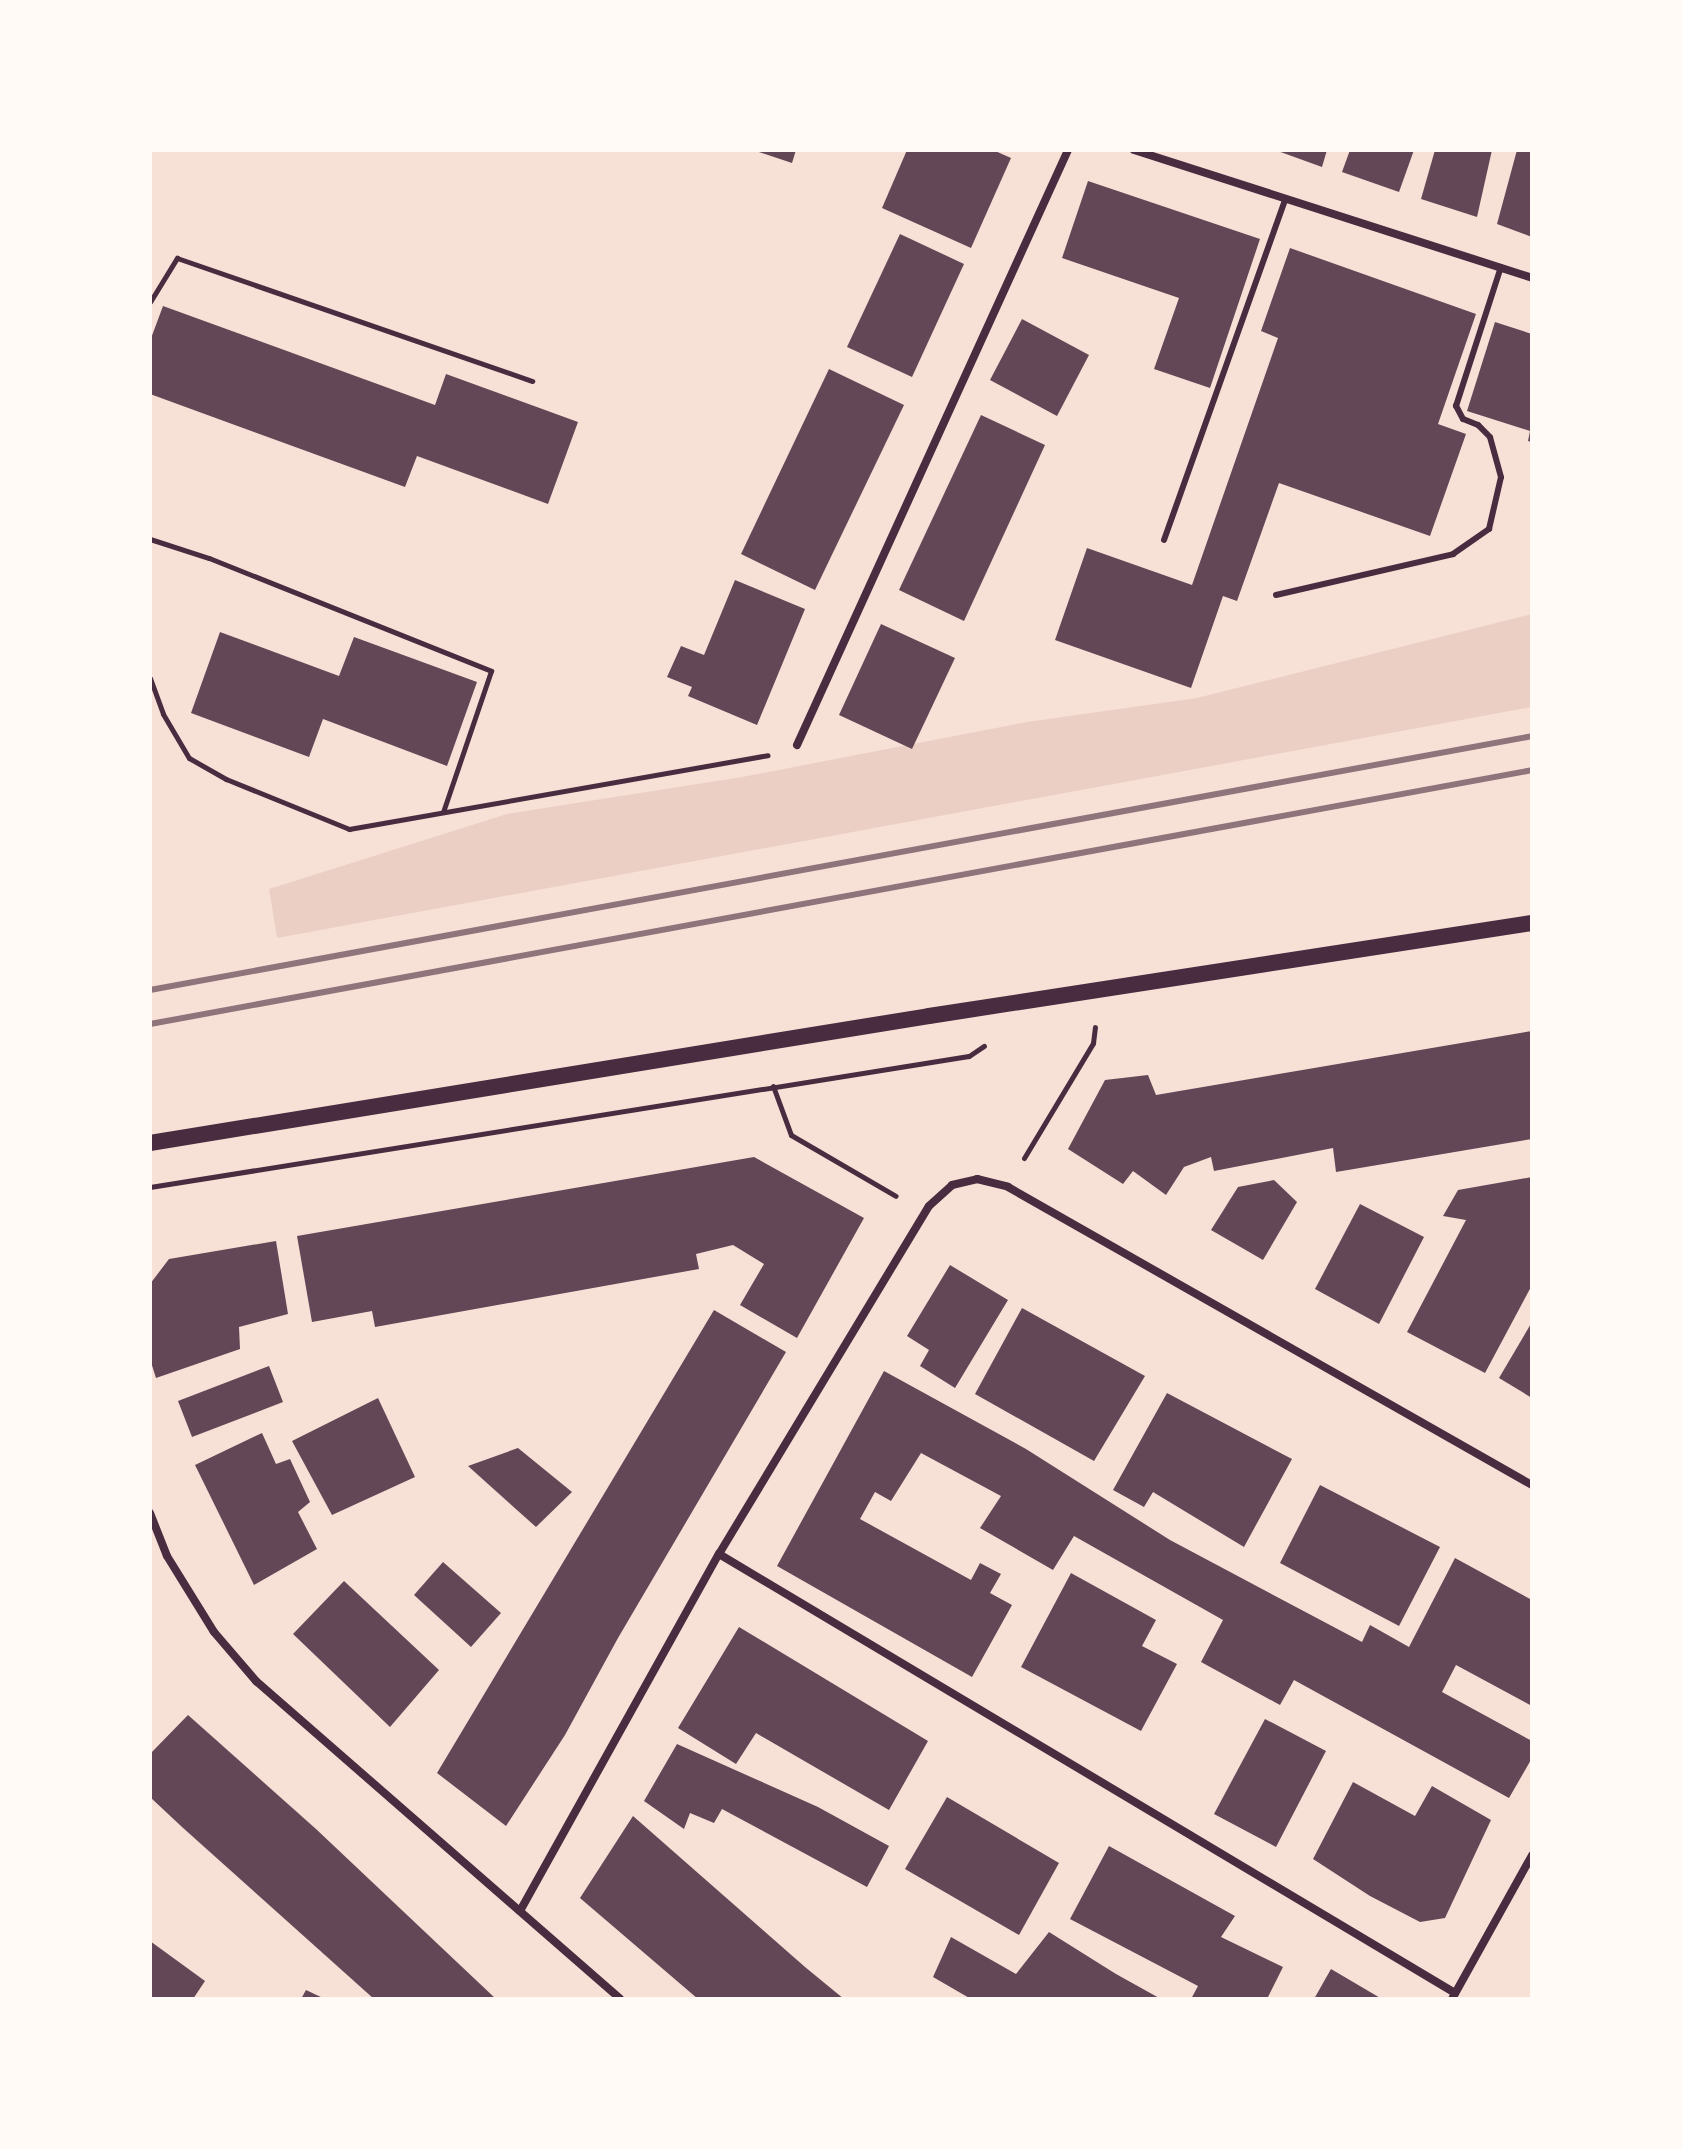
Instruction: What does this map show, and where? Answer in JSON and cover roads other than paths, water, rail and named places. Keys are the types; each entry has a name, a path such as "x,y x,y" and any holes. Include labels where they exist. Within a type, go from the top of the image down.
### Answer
{"main road":[{"path":"150,1143 756,1044 1532,923"}],"street":[{"path":"797,745 1068,150"},
{"path":"1134,150 1532,278"},
{"path":"520,1911 719,1554 924,1213 952,1185 977,1179 1008,1187 1532,1485"},
{"path":"150,1513 167,1556 214,1632 256,1681 620,1999"},
{"path":"719,1554 1454,1996 1532,1855"}],"lane":[{"path":"1164,540 1286,198"},
{"path":"1276,595 1453,554 1489,529 1501,477 1490,437 1478,425 1463,419 1456,406 1501,267"}],"railway":[{"path":"150,990 1532,736"},
{"path":"150,1024 1532,770"}]}
